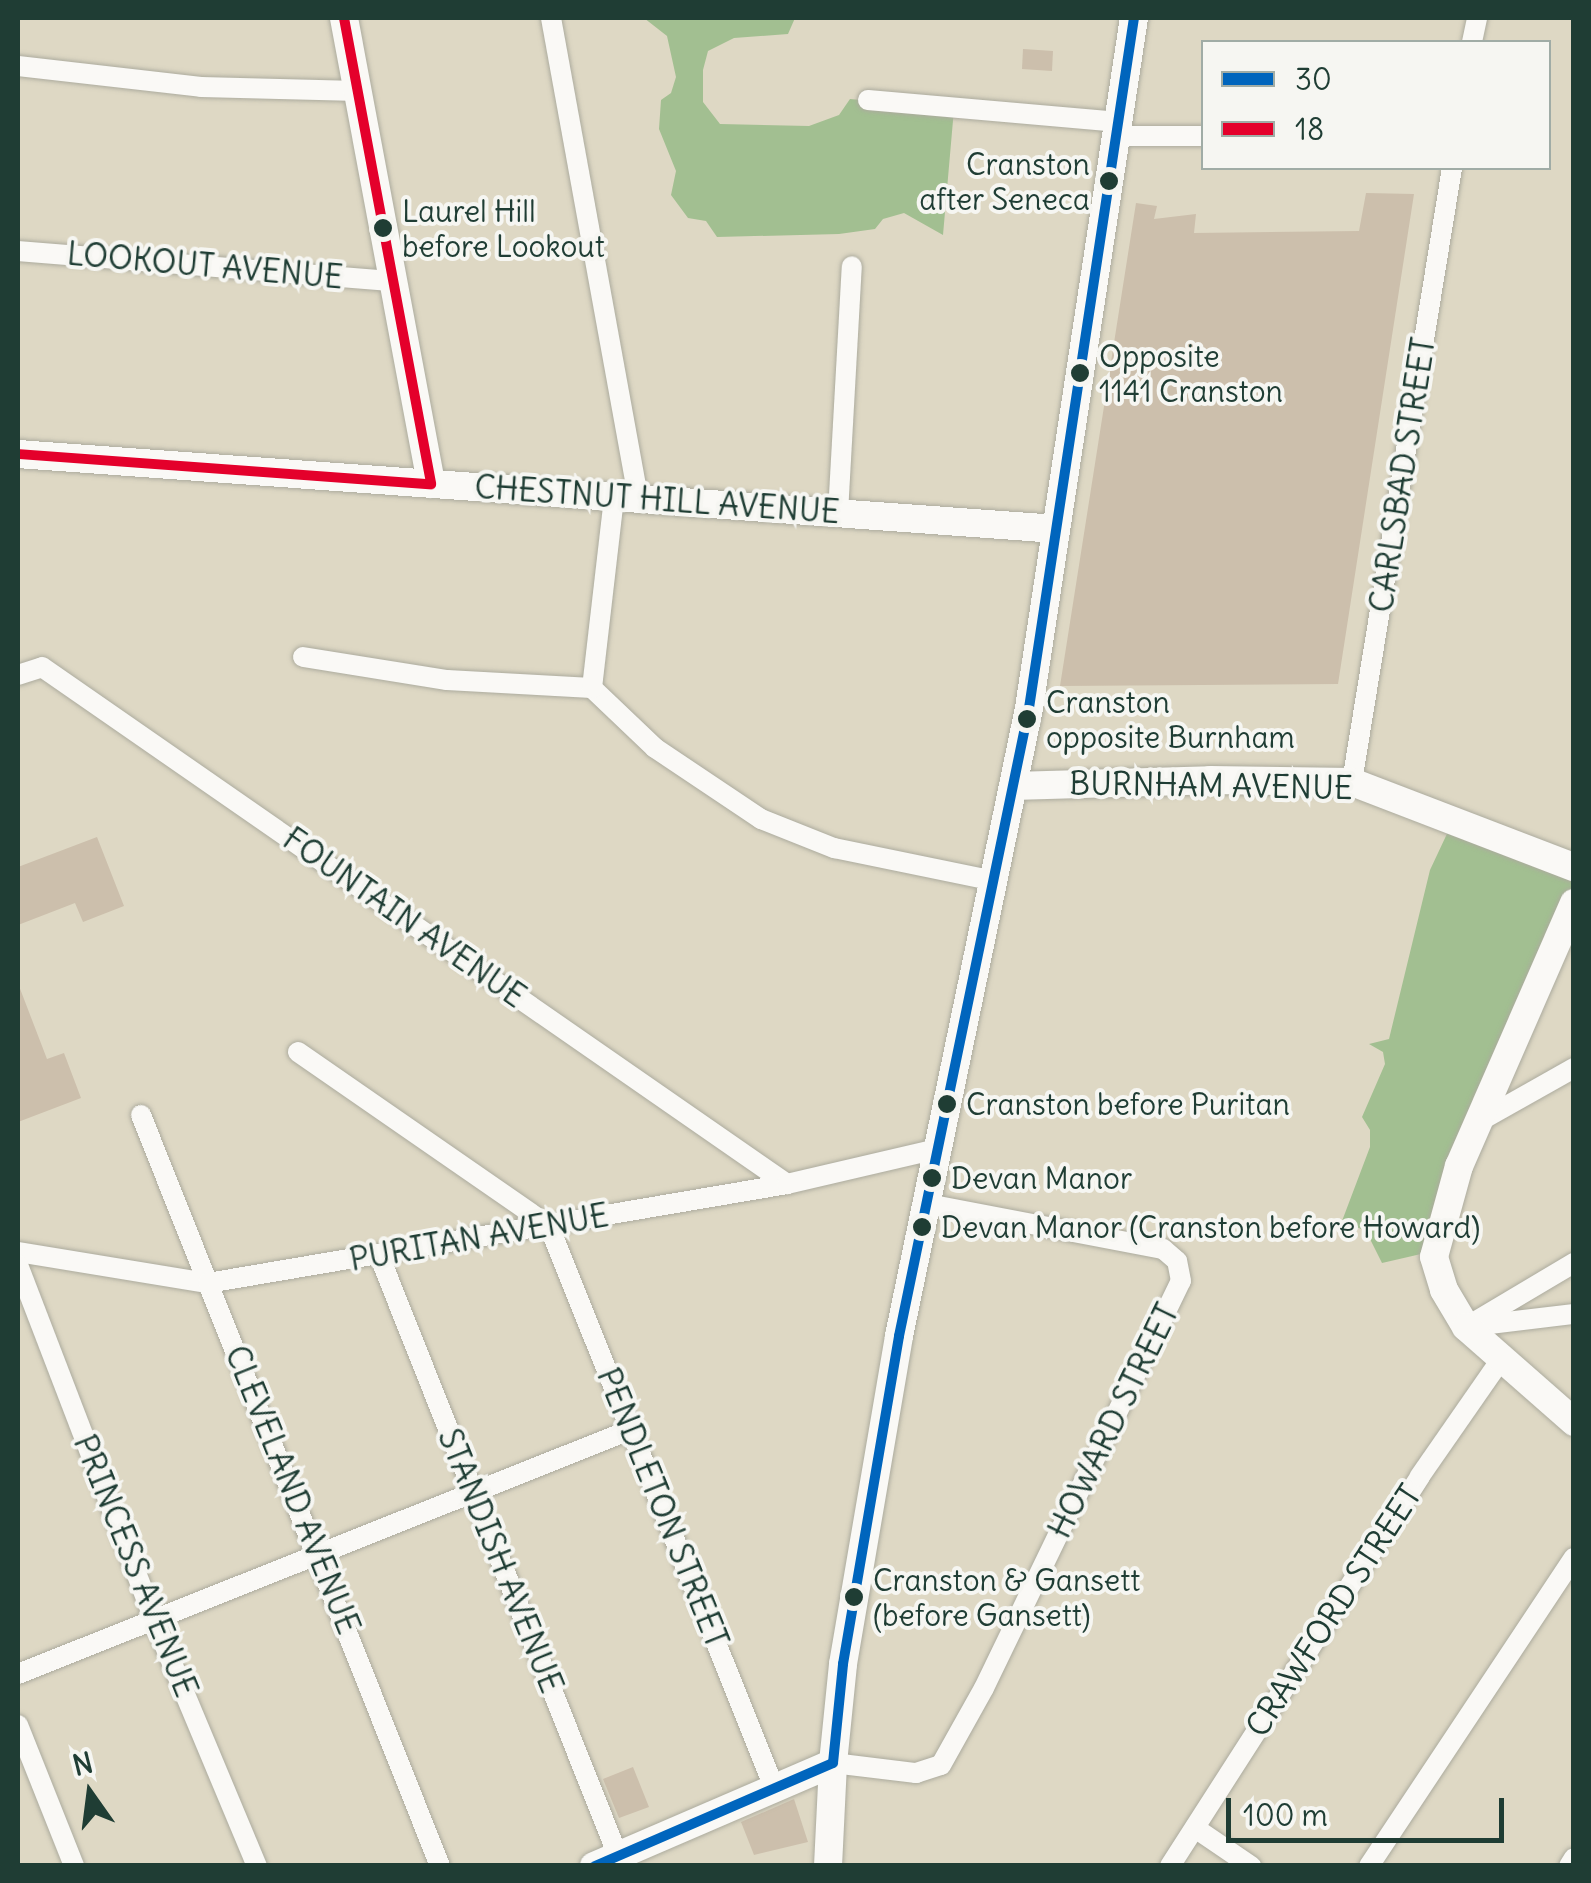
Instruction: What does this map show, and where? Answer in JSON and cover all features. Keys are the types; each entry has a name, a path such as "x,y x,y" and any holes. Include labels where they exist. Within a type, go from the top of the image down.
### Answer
{"street":[{"path":"344,18 431,484"},
{"path":"551,18 626,498 592,688"},
{"path":"828,1866 833,1763 846,1645 927,1204 1014,786 1134,18"},
{"path":"18,66 201,87 358,90"},
{"path":"868,100 1201,136"},
{"name":"CARLSBAD STREET","path":"1352,782 1452,170"},
{"name":"LOOKOUT AVENUE","path":"18,251 393,281"},
{"path":"838,513 852,266"},
{"name":"CHESTNUT HILL AVENUE","path":"18,454 1056,529"},
{"path":"303,657 447,680 592,688 655,748 762,818 834,848 995,881"},
{"name":"FOUNTAIN AVENUE","path":"18,675 42,666 787,1184"},
{"name":"BURNHAM AVENUE","path":"1014,786 1210,780 1352,782 1574,867"},
{"path":"1574,902 1459,1166 1434,1257 1444,1290 1466,1327 1574,1422"},
{"path":"298,1052 548,1226"},
{"path":"1480,1120 1574,1068"},
{"name":"CLEVELAND AVENUE","path":"141,1116 320,1554 440,1866"},
{"name":"PURITAN AVENUE","path":"18,1252 208,1283 787,1184 938,1149"},
{"name":"HOWARD STREET","path":"833,1763 916,1773 941,1765 993,1670 1181,1281 1177,1261 1163,1249 927,1204"},
{"name":"PENDLETON STREET","path":"548,1226 774,1790"},
{"name":"STANDISH AVENUE","path":"380,1255 611,1862"},
{"path":"1466,1327 1574,1263"},
{"name":"PRINCESS AVENUE","path":"18,1266 154,1620 257,1866"},
{"path":"1466,1327 1574,1314"},
{"name":"CRAWFORD STREET","path":"1170,1866 1420,1476 1502,1358"},
{"path":"18,1674 630,1430"},
{"path":"1369,1866 1574,1558"},
{"path":"18,1724 74,1866"},
{"path":"611,1862 833,1763"},
{"path":"1195,1828 1251,1866"},
{"path":"1568,1866 1574,1858"}],"green space":[{"path":"644,18 795,18 788,34 734,38 708,51 703,70 703,102 720,124 809,126 839,115 850,99 954,109 943,235 904,213 883,219 875,229 839,234 717,237 706,221 688,218 671,195 676,171 659,129 661,100 671,93 676,77 667,36"},
{"path":"1453,821 1573,866 1573,900 1434,1251 1382,1263 1366,1231 1342,1221 1370,1147 1370,1130 1362,1117 1385,1064 1383,1052 1369,1044 1389,1039 1430,870"}],"building":[{"path":"1023,49 1053,51 1052,71 1022,69"},
{"path":"1366,193 1414,194 1338,684 1060,686 1136,203 1157,206 1154,219 1196,214 1194,233 1359,231"},
{"path":"97,837 124,906 83,922 75,903 18,925 18,867"},
{"path":"19,986 47,1059 64,1053 81,1098 18,1122"},
{"path":"633,1767 649,1807 619,1818 603,1779"},
{"path":"794,1799 808,1842 754,1855 741,1822"}],"transit line":[{"name":"18","path":"344,18 431,484"},
{"name":"30","path":"595,1866 833,1763 843,1664 899,1336 1029,708 1134,18"},
{"name":"18","path":"18,454 431,484"}],"place":[{"name":"Cranston after Seneca","path":"1109,181"},
{"name":"Laurel Hill before Lookout","path":"383,228"},
{"name":"Opposite 1141 Cranston","path":"1080,373"},
{"name":"Cranston opposite Burnham","path":"1027,719"},
{"name":"Cranston before Puritan","path":"947,1104"},
{"name":"Devan Manor","path":"932,1178"},
{"name":"Devan Manor (Cranston before Howard)","path":"922,1227"},
{"name":"Cranston & Gansett (before Gansett)","path":"854,1597"}]}
